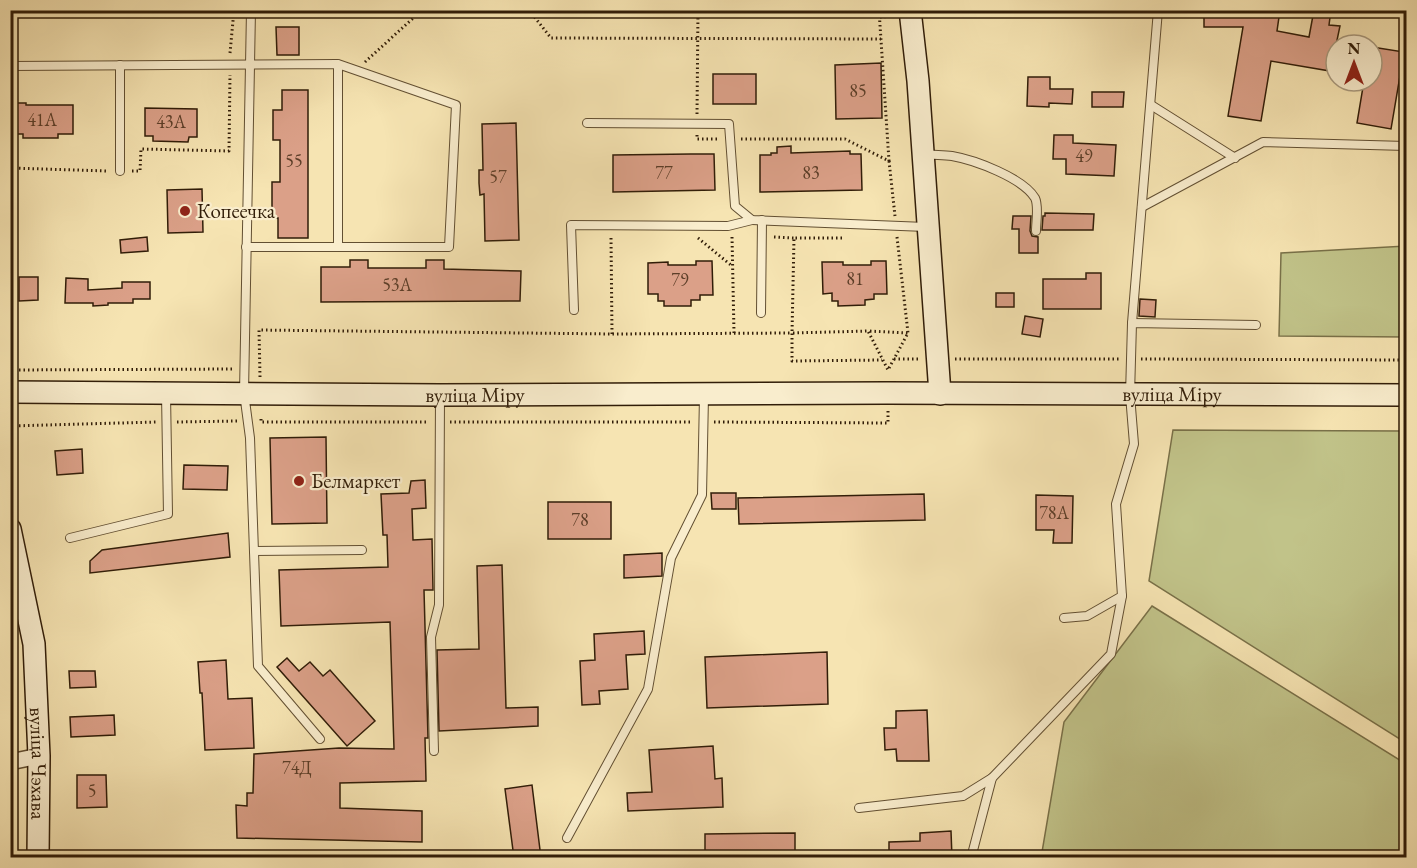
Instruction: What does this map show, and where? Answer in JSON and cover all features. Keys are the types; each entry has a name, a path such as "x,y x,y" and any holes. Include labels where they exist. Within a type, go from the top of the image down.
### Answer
{"main road":[{"path":"910,10 918,81 940,394"},
{"name":"вуліца Міру","path":"10,392 440,395 1407,395"},
{"name":"вуліца Чэхава","path":"10,529 34,644 39,756 38,858"}],"street":[{"path":"10,762 39,756"}],"lane":[{"path":"250,10 244,393 250,438 258,666 320,739"},
{"path":"859,808 963,796 992,778 1111,654 1122,596 1116,504 1134,444 1130,395 1132,323 1158,10"},
{"path":"338,64 338,247"},
{"path":"10,66 338,64 456,105 449,247 246,247"},
{"path":"120,65 120,171"},
{"path":"1150,105 1235,158"},
{"path":"587,123 729,124 735,206 752,220"},
{"path":"1142,207 1263,142 1407,146"},
{"path":"923,154 954,156 997,170 1014,179 1028,189 1036,200 1036,231"},
{"path":"761,313 762,220"},
{"path":"574,310 571,225 728,226 762,220 927,227"},
{"path":"1132,323 1256,325"},
{"path":"70,538 168,514 166,392"},
{"path":"567,838 648,689 671,558 702,495 704,394"},
{"path":"434,751 431,637 439,605 440,395"},
{"path":"254,551 362,550"},
{"path":"1064,618 1087,616 1122,596"},
{"path":"971,858 992,778"}],"path":[{"path":"10,168 140,171 141,149 229,151 230,64 234,10"},
{"path":"356,70 422,10"},
{"path":"529,10 551,38 881,39"},
{"path":"698,10 697,139 844,139 890,161"},
{"path":"868,332 888,370 908,333 890,161 879,10"},
{"path":"611,236 612,334"},
{"path":"705,237 696,236 733,267"},
{"path":"723,237 732,237 734,333"},
{"path":"762,237 851,238"},
{"path":"794,238 792,361 882,360"},
{"path":"792,333 908,333"},
{"path":"894,359 1407,360"},
{"path":"10,370 260,369"},
{"path":"10,426 261,422"}],"green space":[{"path":"1406,246 1406,337 1279,336 1281,253"},
{"path":"1173,430 1405,431 1406,743 1149,581"},
{"path":"1152,606 1406,764 1406,857 1041,858 1064,722"}],"building":[{"path":"1280,10 1277,31 1309,37 1314,10 1331,10 1329,25 1340,26 1339,33 1324,33 1324,70 1271,61 1261,121 1228,116 1243,27 1204,27 1204,11"},
{"path":"276,27 299,27 299,55 277,55"},
{"path":"1384,49 1404,52 1391,129 1357,123 1362,93 1384,93"},
{"path":"881,63 882,118 836,119 835,65"},
{"path":"713,74 756,74 756,104 713,104"},
{"path":"1028,77 1050,77 1050,89 1073,89 1072,104 1049,103 1049,107 1027,106"},
{"path":"282,90 308,90 308,238 278,238 278,218 272,218 272,182 280,182 280,140 273,140 273,110 282,110"},
{"path":"1092,92 1124,92 1123,107 1092,107"},
{"path":"10,103 73,105 73,134 58,134 58,138 23,138 23,134 10,134"},
{"path":"145,108 197,109 197,137 189,137 188,142 153,141 153,136 145,136"},
{"path":"516,123 519,240 485,241 484,194 480,195 479,183 479,170 483,170 482,124"},
{"path":"1054,135 1073,135 1073,143 1116,145 1114,176 1066,174 1066,159 1053,159"},
{"path":"791,146 791,153 850,151 850,154 861,154 862,190 760,192 760,155 771,155 771,153 777,153 777,147"},
{"path":"714,154 715,190 613,192 613,155"},
{"name":"Копеечка","path":"202,189 203,232 168,233 167,190"},
{"path":"1045,213 1094,214 1093,230 1042,230"},
{"path":"1013,216 1031,216 1030,231 1032,236 1038,237 1038,253 1019,253 1019,229 1012,229"},
{"path":"147,237 148,251 121,253 120,240"},
{"path":"350,260 368,260 368,268 426,268 426,260 444,260 444,269 521,271 520,301 321,302 321,267 350,267"},
{"path":"696,261 712,261 713,295 700,295 700,300 691,300 691,306 664,306 664,301 658,301 658,294 648,294 648,263 668,262 668,265 696,265"},
{"path":"871,261 886,261 887,294 874,294 874,299 865,300 865,305 838,306 838,301 832,301 832,293 823,294 822,262 871,265"},
{"path":"1086,273 1101,273 1101,309 1043,309 1043,279 1086,279"},
{"path":"19,277 38,277 38,300 19,301"},
{"path":"66,278 88,279 88,290 122,288 122,282 150,282 150,299 133,299 133,303 108,303 108,305 93,306 93,303 65,303"},
{"path":"996,293 1014,293 1014,307 996,307"},
{"path":"1140,299 1156,300 1155,317 1139,316"},
{"path":"1025,316 1043,319 1040,337 1022,334"},
{"name":"Белмаркет","path":"326,437 327,523 272,524 270,438"},
{"path":"82,449 83,473 57,475 55,451"},
{"path":"184,465 228,466 227,490 183,489"},
{"path":"425,480 426,508 412,509 413,540 432,539 433,590 424,590 428,738 425,738 426,781 340,783 340,808 422,811 422,842 237,838 236,805 247,806 247,793 253,793 254,754 339,748 394,749 390,622 281,626 279,570 388,567 387,535 383,535 381,494 409,493 411,481"},
{"path":"711,493 736,493 736,509 712,509"},
{"path":"924,494 925,520 739,524 738,498"},
{"path":"1036,495 1073,496 1072,543 1053,543 1054,530 1036,530"},
{"path":"548,502 611,502 611,539 548,539"},
{"path":"228,533 230,557 90,573 90,561 102,550"},
{"path":"662,553 662,576 624,578 624,555"},
{"path":"502,565 506,708 538,707 538,726 439,731 437,650 479,649 477,566"},
{"path":"644,631 645,654 626,655 628,689 599,691 600,704 582,705 580,661 595,660 594,634"},
{"path":"827,652 828,704 707,708 705,657"},
{"path":"287,658 299,671 310,662 323,676 330,670 375,721 347,746 277,667"},
{"path":"226,660 228,699 252,698 254,748 205,750 198,662"},
{"path":"69,671 95,671 96,687 70,688"},
{"path":"927,710 929,761 897,761 896,749 885,750 884,728 896,728 896,711"},
{"path":"114,715 115,735 71,737 70,717"},
{"path":"713,746 715,779 722,778 723,807 628,811 627,793 652,792 649,750"},
{"path":"77,775 106,775 107,807 77,808"},
{"path":"532,785 541,858 514,858 505,789"},
{"path":"951,831 952,858 889,858 889,842 920,841 920,833"},
{"path":"795,833 795,858 705,858 705,834"}],"place":[{"name":"Копеечка","path":"185,211"},
{"name":"Белмаркет","path":"299,481"}]}
